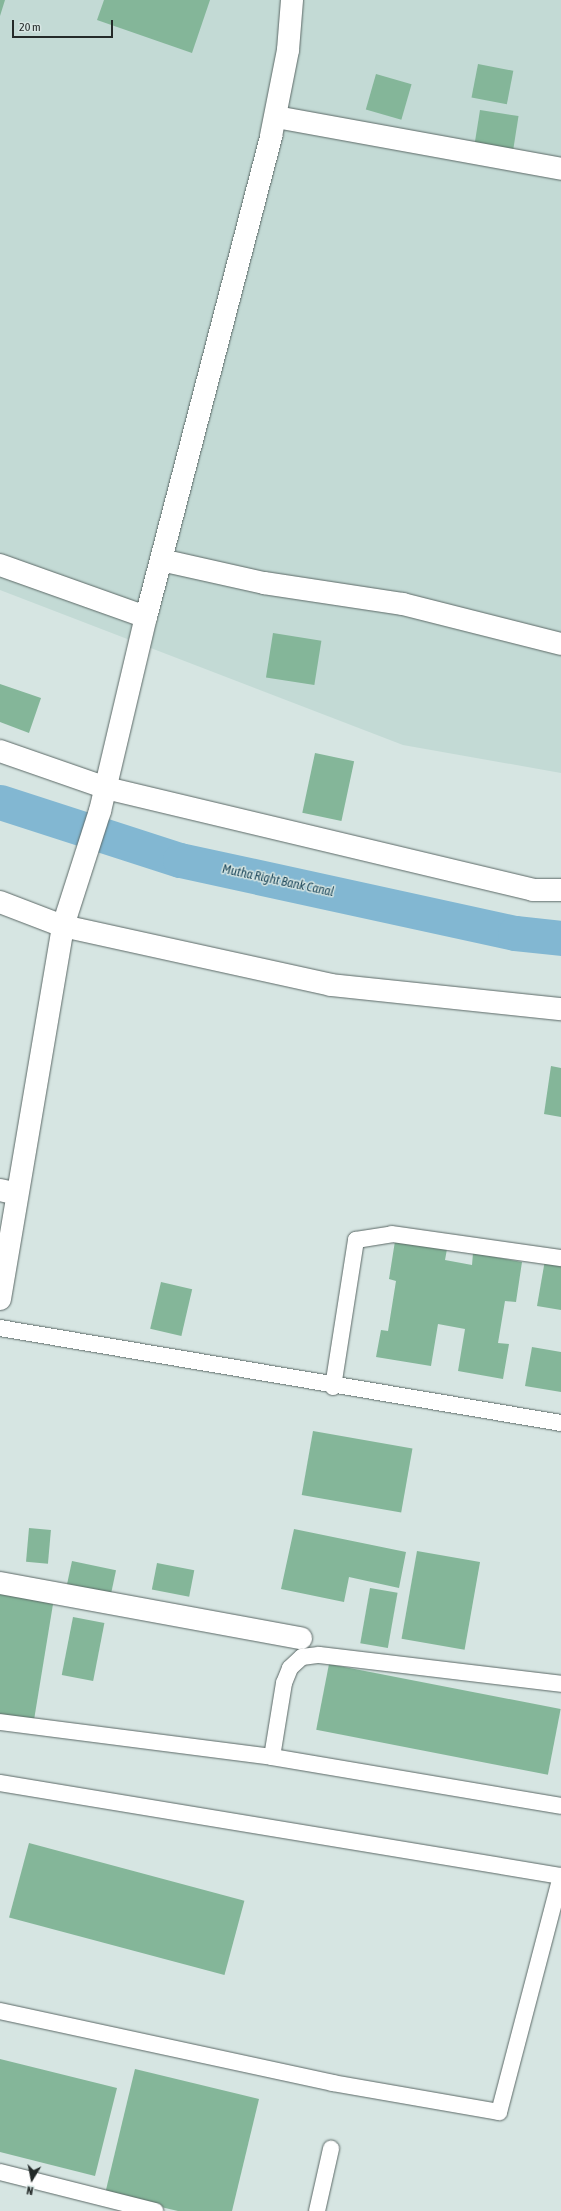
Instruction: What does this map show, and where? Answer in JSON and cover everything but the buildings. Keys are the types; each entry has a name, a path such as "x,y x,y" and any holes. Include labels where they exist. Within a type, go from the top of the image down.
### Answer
{"street":[{"path":"0,1298 9,1192 63,926 75,894 100,811 146,617 276,117 288,50 292,0"},
{"path":"276,117 561,169"},
{"path":"161,560 264,583 403,604 561,644"},
{"path":"0,565 146,617"},
{"path":"0,752 106,788 533,890 561,890"},
{"path":"0,902 63,926 331,985 561,1010"},
{"path":"0,1583 301,1638"}],"lane":[{"path":"333,1386 356,1240 392,1234 561,1258"},
{"path":"0,1328 333,1386 561,1423"},
{"path":"272,1757 284,1682 290,1668 302,1657 319,1655 561,1684"},
{"path":"0,1722 272,1757 561,1806"},
{"path":"0,1782 561,1876 499,2112 333,2083 0,2011"},
{"path":"317,2211 331,2149"},
{"path":"0,2172 155,2211"}],"shaded area":[{"path":"0,0 561,0 561,773 403,745 0,590"}],"waterway":[{"name":"Mutha Right Bank Canal","path":"0,802 180,860 515,933 561,938"}]}
